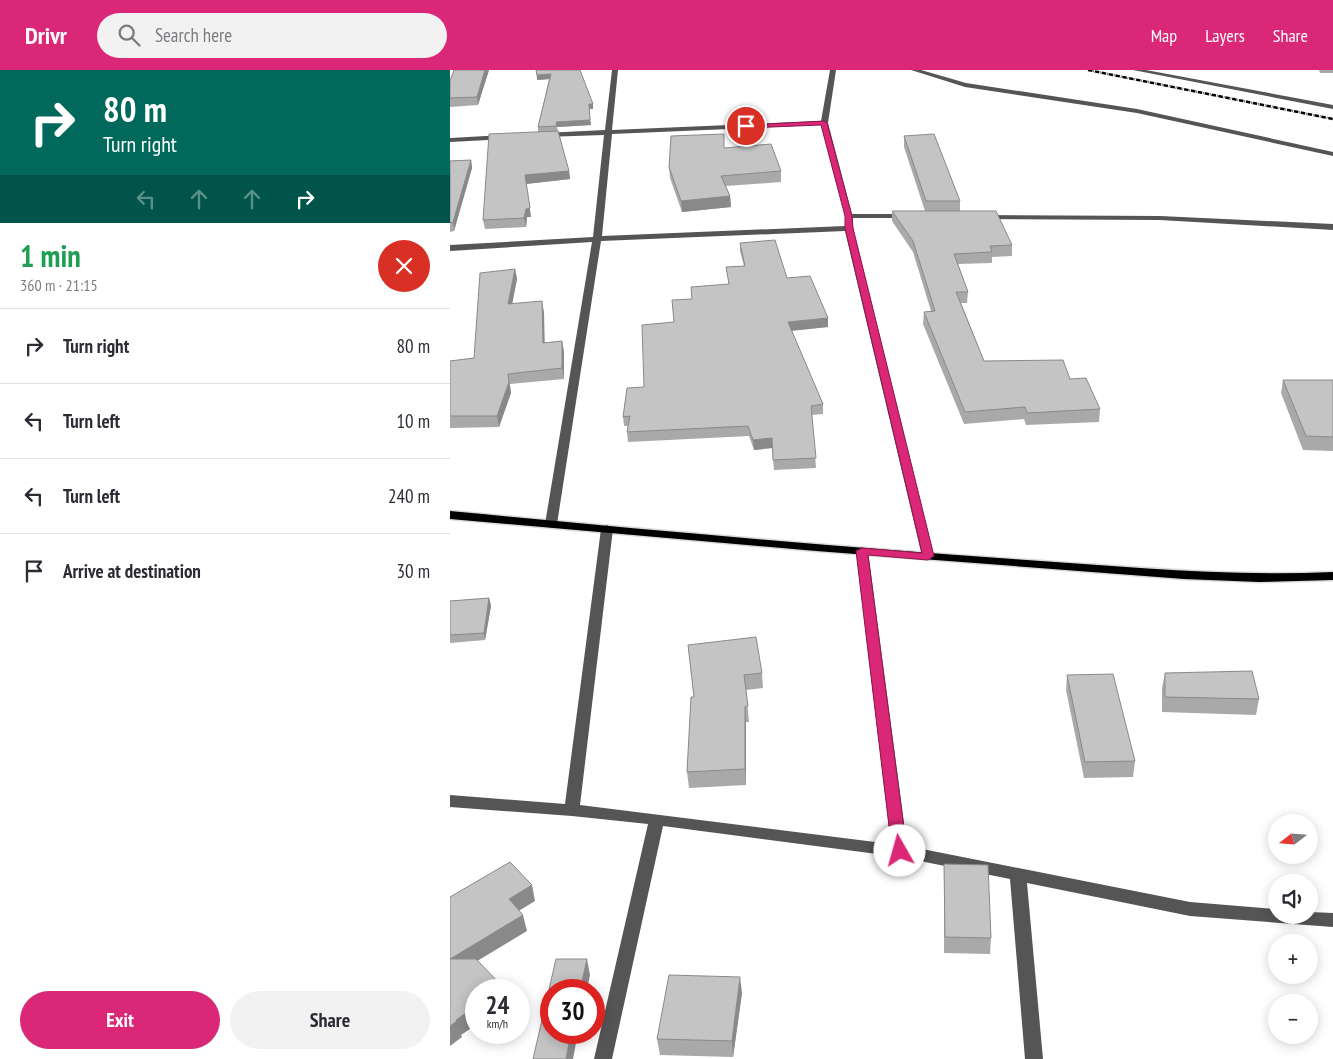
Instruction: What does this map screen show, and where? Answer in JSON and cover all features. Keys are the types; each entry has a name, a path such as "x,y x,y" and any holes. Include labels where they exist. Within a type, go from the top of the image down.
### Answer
{"main road":[{"path":"450,515 928,556 1241,577 1297,578 1333,576"}],"street":[{"path":"551,524 597,239 610,132 615,70"},
{"path":"834,70 824,123 848,216 849,228 928,556"},
{"path":"914,70 965,85 1136,111 1333,154"},
{"path":"1136,70 1333,107"},
{"path":"540,136 824,123"},
{"path":"450,140 510,137"},
{"path":"848,216 916,216"},
{"path":"975,217 1160,218 1333,227"},
{"path":"450,248 597,239 849,228"},
{"path":"572,810 607,529"},
{"path":"862,551 900,851"},
{"path":"450,801 572,810 657,819 900,851 1190,909 1333,920"},
{"path":"604,1059 657,819"},
{"path":"1018,876 1034,1059"}],"building":[{"path":"454,70 485,70 477,97 450,98 450,81"},
{"path":"536,70 580,70 593,104 589,104 590,120 556,122 557,126 538,127 551,74 537,75"},
{"path":"558,131 569,171 525,175 530,208 526,209 524,218 483,220 489,134"},
{"path":"724,134 724,148 771,144 781,171 721,176 730,196 681,201 669,167 671,136"},
{"path":"934,134 960,201 926,201 904,136"},
{"path":"471,160 453,222 450,223 450,161"},
{"path":"892,211 996,211 1012,245 990,246 992,252 954,254 968,292 956,292 984,361 1063,360 1070,379 1086,378 1100,409 1027,413 1025,407 965,412 924,312 935,311 913,241"},
{"path":"775,240 787,278 810,276 828,318 788,322 823,404 811,406 816,458 773,460 772,438 753,440 748,426 627,432 630,416 623,417 627,388 644,387 642,325 674,322 672,300 692,299 691,287 729,284 726,267 745,266 740,243"},
{"path":"515,269 508,304 542,301 543,343 562,341 562,368 508,374 509,382 497,416 450,416 450,361 474,358 480,273"},
{"path":"1283,380 1333,380 1333,437 1306,436"},
{"path":"489,598 484,633 450,635 450,601"},
{"path":"756,637 762,673 744,675 748,706 745,707 745,769 687,772 691,697 694,697 688,645"},
{"path":"1252,671 1259,699 1165,697 1165,673"},
{"path":"1113,674 1135,761 1085,762 1067,675"},
{"path":"510,862 532,885 509,899 523,915 450,959 450,897"},
{"path":"944,864 988,865 991,938 945,937"},
{"path":"450,959 476,959 495,979 465,979 465,1014 450,1026"},
{"path":"556,959 587,959 582,979 551,979"},
{"path":"669,975 740,977 732,1041 657,1039"},
{"path":"540,1029 540,1044 569,1044 566,1059 533,1059"}],"railway":[{"path":"1088,70 1333,119"}],"route":[{"path":"746,126 824,123 848,216 849,228 928,556 862,551 900,851"}]}
